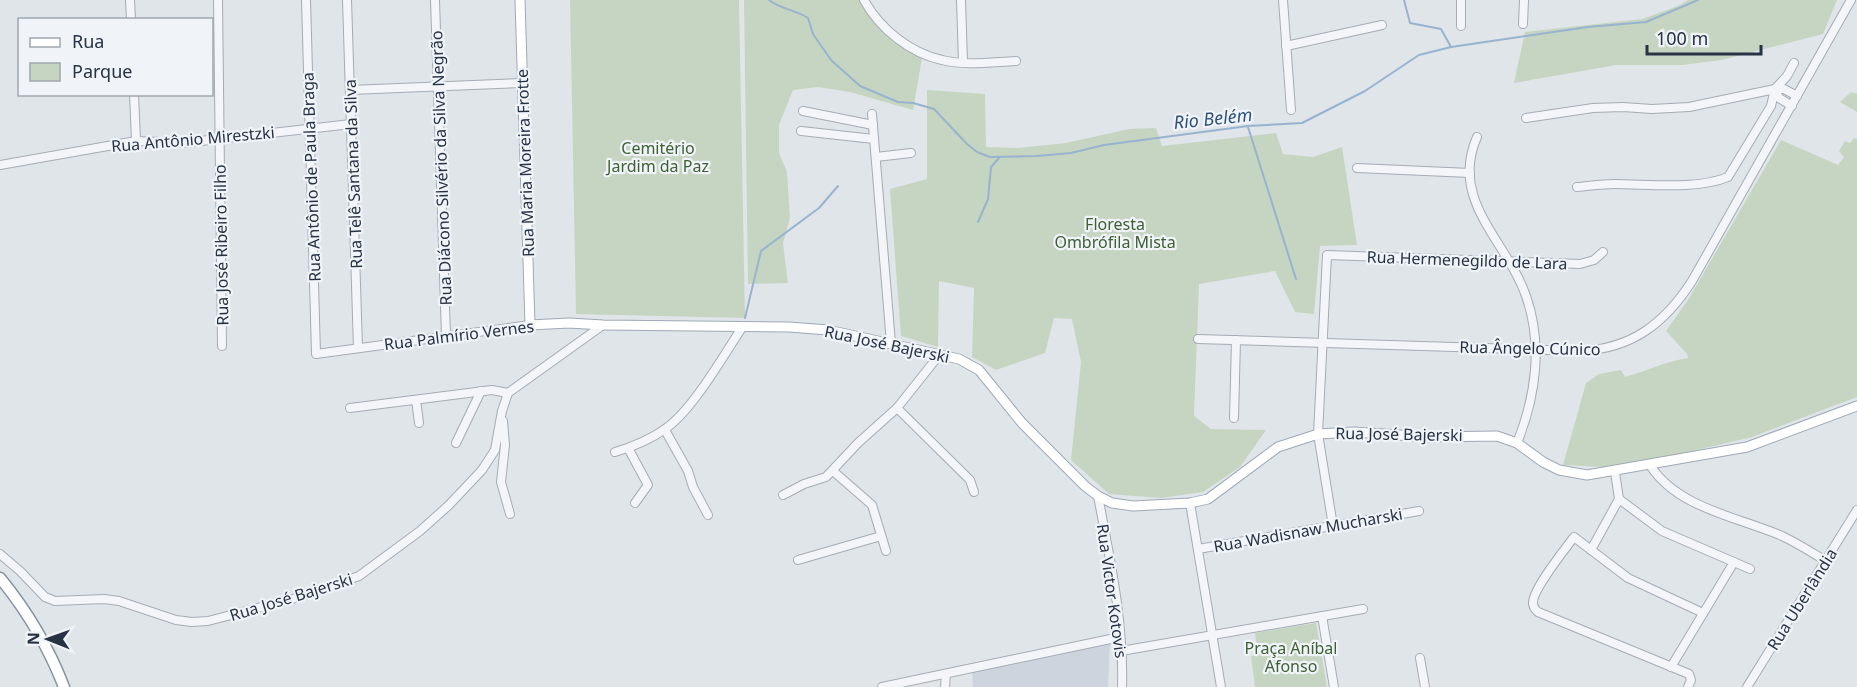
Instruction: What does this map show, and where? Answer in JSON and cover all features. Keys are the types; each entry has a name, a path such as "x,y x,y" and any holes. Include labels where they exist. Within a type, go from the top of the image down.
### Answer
{"highway":[{"path":"0,578 39,632 64,687"}],"main road":[{"name":"Rua Maria Moreira Frotte","path":"520,0 530,325"},
{"name":"Rua Palmírio Vernes","path":"530,325 553,323 603,325"},
{"name":"Rua José Bajerski","path":"603,325 828,330 891,342 959,359 979,370 1049,452 1098,496 1112,503 1133,506 1190,503 1215,495 1278,447 1318,434 1354,432 1440,437 1497,436 1518,443 1543,462 1567,473 1587,475 1615,472 1747,447 1857,406"}],"street":[{"path":"130,0 131,18"},
{"name":"Rua José Ribeiro Filho","path":"218,0 222,346"},
{"name":"Rua Antônio de Paula Braga","path":"306,0 316,354"},
{"name":"Rua Telê Santana da Silva","path":"347,0 358,348"},
{"name":"Rua Diácono Silvério da Silva Negrão","path":"435,0 446,336"},
{"path":"864,0 883,26 904,44 929,56 963,62 1016,61"},
{"path":"961,0 963,62"},
{"path":"1283,0 1291,110"},
{"path":"1461,0 1461,26"},
{"path":"1523,24 1524,0"},
{"name":"Rua Ângelo Cúnico","path":"1198,339 1581,351 1610,348 1640,335 1671,308 1692,281 1851,0"},
{"path":"1286,46 1382,25"},
{"path":"1577,187 1616,184 1649,186 1683,184 1728,177 1771,106 1775,89 1787,76 1794,63"},
{"path":"350,90 523,83"},
{"path":"1526,118 1610,106 1652,109 1689,107 1775,89 1784,89 1797,96"},
{"path":"1775,89 1779,98 1792,106"},
{"path":"134,96 136,141"},
{"path":"803,111 873,125"},
{"path":"872,114 891,342"},
{"name":"Rua Antônio Mirestzki","path":"0,165 136,141 172,144 351,124"},
{"path":"801,131 874,139"},
{"path":"1478,137 1472,153 1470,173 1478,209 1484,223 1520,280 1529,305 1535,350 1532,396 1518,443"},
{"path":"876,157 911,153"},
{"path":"1357,168 1470,173"},
{"name":"Rua Hermenegildo de Lara","path":"1323,343 1327,255 1580,264 1594,260 1603,252"},
{"name":"Rua Palmírio Vernes","path":"316,354 530,325"},
{"path":"350,408 492,390 508,393 603,325"},
{"path":"615,452 665,430 688,405 743,327"},
{"path":"1234,418 1236,340"},
{"path":"1323,343 1318,434 1334,526"},
{"path":"783,495 804,484 822,479 833,471 858,443 897,408 940,354"},
{"path":"456,443 480,392"},
{"name":"Rua José Bajerski","path":"0,554 16,566 45,597 56,601 104,599 119,601 176,620 192,622 222,618 292,600 359,576 435,518 467,487 490,459 498,440 502,411 508,393"},
{"path":"416,400 419,423"},
{"path":"897,408 970,480 974,492"},
{"path":"502,411 505,445 501,482 510,514"},
{"path":"665,430 688,471 693,487 708,515"},
{"path":"628,448 648,485 635,502"},
{"path":"1650,465 1665,483 1687,498 1782,536 1826,561"},
{"path":"833,471 872,506 886,552"},
{"path":"1591,550 1619,495 1615,472"},
{"path":"1619,495 1662,531 1750,568"},
{"name":"Rua Victor Kotovis","path":"1098,496 1112,569 1120,637 1122,687"},
{"path":"1190,503 1221,687"},
{"name":"Rua Uberlândia","path":"1747,687 1857,510"},
{"name":"Rua Wadisnaw Mucharski","path":"1198,549 1419,511"},
{"path":"798,560 881,536"},
{"path":"1688,687 1691,680 1690,675 1538,612 1534,609 1533,600 1574,537 1628,578 1703,613"},
{"path":"1671,667 1734,562"},
{"path":"1121,651 1364,609"},
{"path":"1322,616 1334,687"},
{"path":"882,687 1120,637"},
{"path":"1420,658 1425,687"},
{"path":"945,687 946,674"}],"shaded area":[{"path":"1110,642 1108,687 973,687 972,668"}],"green space":[{"name":"Cemitério Jardim da Paz","path":"570,0 739,0 745,318 576,314"},
{"path":"744,0 861,0 874,20 887,34 922,58 913,110 850,92 818,87 793,90 779,125 779,153 787,172 790,218 783,243 788,283 748,284"},
{"path":"1688,0 1837,0 1823,34 1721,60 1683,65 1616,65 1514,83 1525,32 1642,19"},
{"name":"Floresta Ombrófila Mista","path":"927,90 985,94 986,147 1017,148 1066,143 1129,129 1156,128 1162,146 1276,133 1283,154 1313,157 1342,147 1357,245 1320,246 1314,314 1295,312 1275,271 1199,284 1194,416 1211,429 1266,430 1240,467 1203,492 1161,498 1109,494 1071,460 1081,362 1072,319 1054,318 1045,353 996,370 972,357 974,288 939,281 938,347 901,336 890,189 927,179"},
{"path":"1851,92 1857,94 1857,112 1840,102"},
{"path":"1854,138 1857,139 1857,397 1752,437 1684,453 1603,467 1563,465 1586,383 1599,374 1621,370 1625,377 1688,358 1666,331 1688,300 1781,140 1838,165 1844,157 1839,151 1845,141 1850,143"},
{"name":"Praça Aníbal Afonso","path":"1316,623 1327,687 1255,687 1251,656 1258,654 1255,633"}],"waterway":[{"name":"Rio Belém","path":"769,0 808,18 813,34 831,60 860,86 898,102 913,103 934,109 967,144 977,152 990,157 1071,153 1104,145 1248,126 1302,123 1365,91 1419,55 1451,47 1588,27 1646,22 1698,0"},
{"path":"1404,0 1410,23 1441,29 1451,47"},
{"path":"1248,127 1296,279"},
{"path":"978,222 988,199 991,167 999,158"},
{"path":"745,318 761,251 819,208 838,186"}]}
